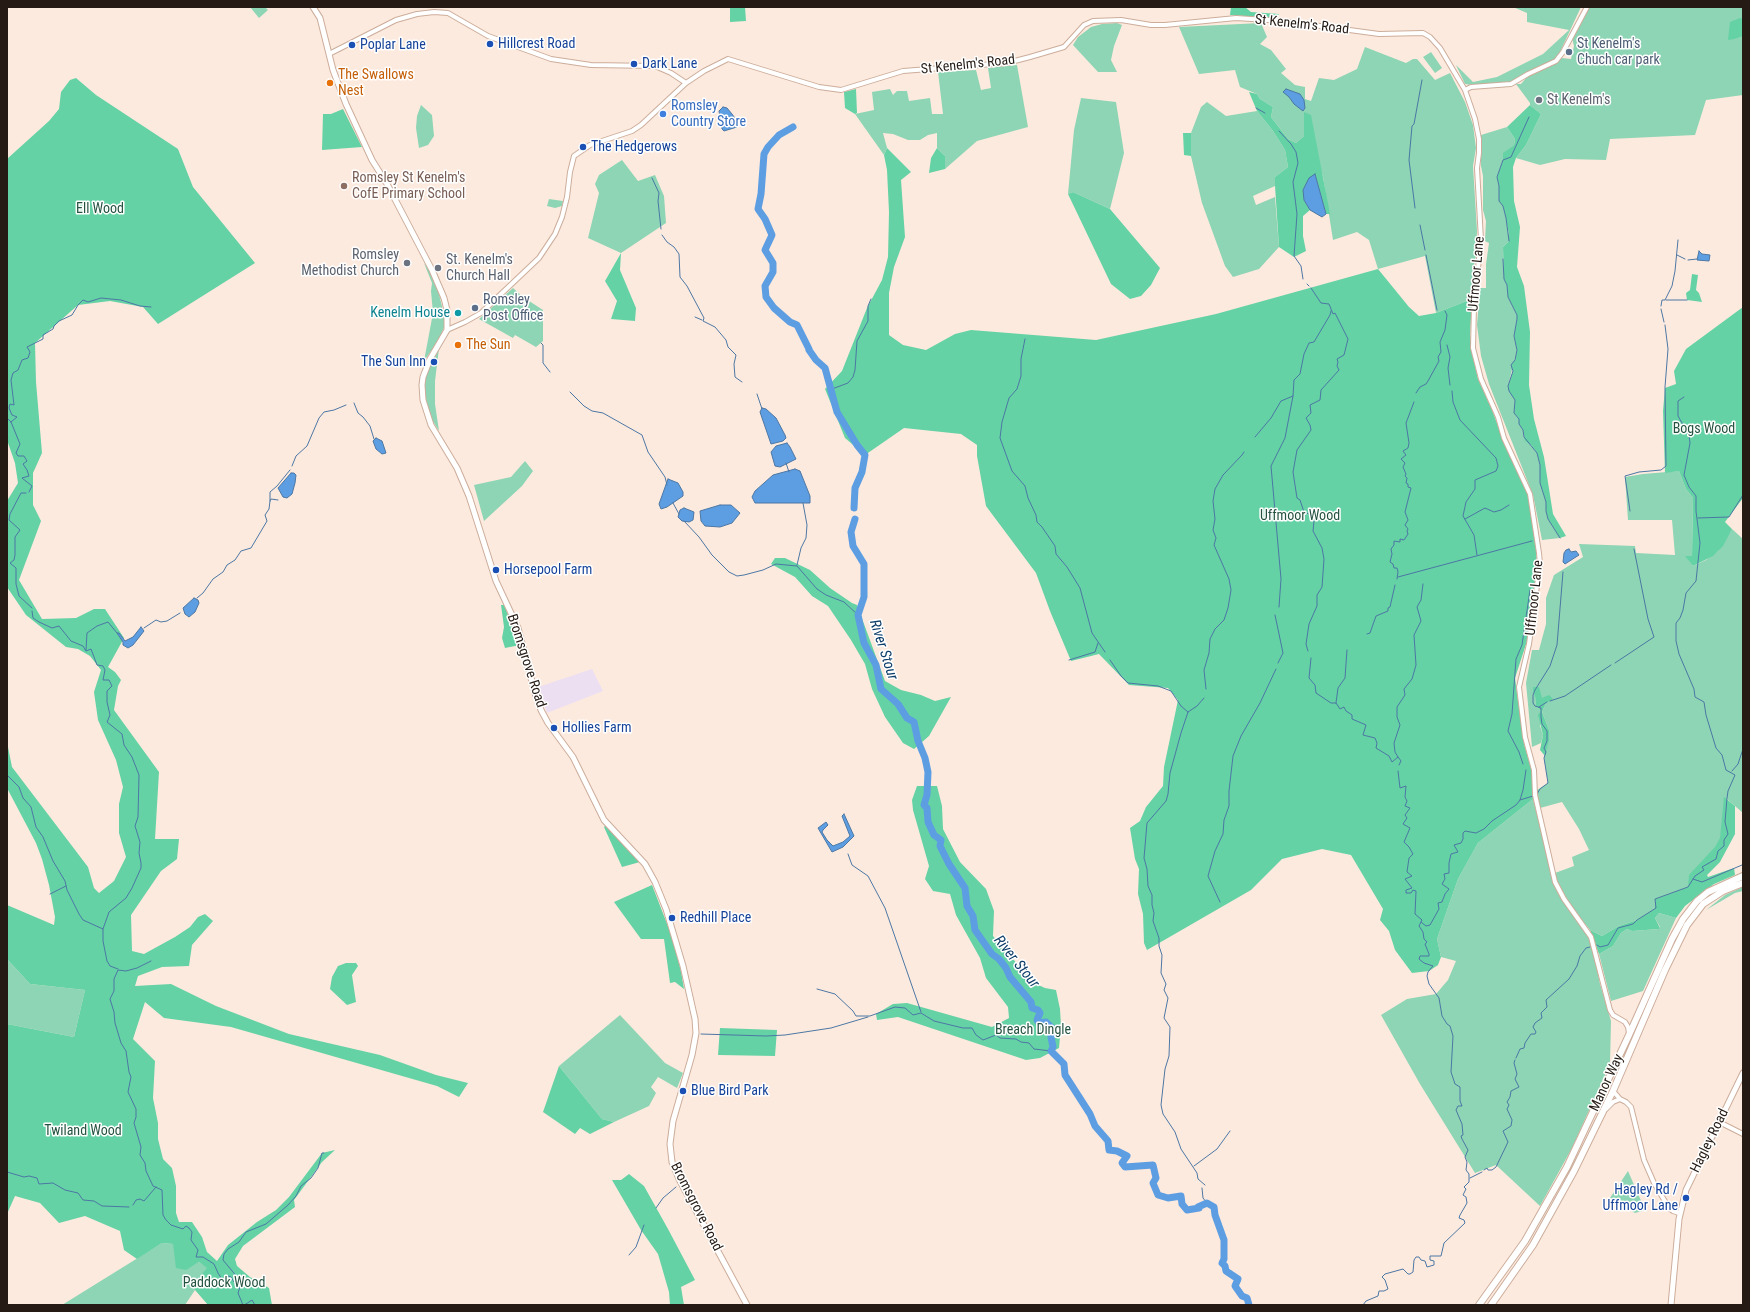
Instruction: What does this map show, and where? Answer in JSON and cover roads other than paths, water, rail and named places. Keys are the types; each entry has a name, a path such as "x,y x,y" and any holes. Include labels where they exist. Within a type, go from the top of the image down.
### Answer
{"highway":[{"name":"Manor Way","path":"1479,1305 1525,1241 1567,1167 1639,1015 1672,939 1691,908 1702,897 1716,887 1743,876"},
{"name":"Manor Way","path":"1491,1305 1533,1245 1574,1171 1614,1091 1665,970 1687,925 1703,904 1723,891 1743,883"}],"main road":[{"path":"313,7 320,18 337,81 362,139 435,276 448,310 448,330"},
{"name":"Bromsgrove Road","path":"448,330 430,359 423,377 423,400 427,414 431,425 456,468 469,496 496,581 518,628 541,710 573,757 604,820 645,864 655,882 666,909 683,966 696,1033 692,1055 673,1121 670,1152 679,1179 748,1305"},
{"name":"Hagley Road","path":"1671,1305 1679,1213 1686,1190 1743,1073"}],"street":[{"path":"1465,90 1471,87 1511,84 1556,61 1563,52 1588,7"},
{"path":"329,54 396,20 423,13 448,13 488,36 551,59 591,65 655,66 671,73 686,83"},
{"name":"St Kenelm's Road","path":"448,330 481,313 539,258 555,234 562,217 574,156 590,145 632,131 641,125 686,83 704,71 728,59 819,87 847,89 903,71 1007,63 1056,50 1064,47 1084,25 1093,22 1121,20 1152,25 1165,25 1236,18 1283,21 1379,34 1423,33 1430,37 1440,48 1465,90"},
{"name":"Uffmoor Lane","path":"1465,90 1475,119 1479,153 1477,168 1481,240 1475,291 1473,348 1481,379 1498,417 1504,438 1530,494 1540,553 1540,564 1530,644 1519,687 1525,737 1536,779 1535,795 1555,882 1564,900 1591,937 1610,1010 1613,1015 1625,1022"},
{"path":"1629,1036 1628,1027 1625,1022 1639,1015"},
{"path":"1614,1091 1620,1099 1631,1107 1644,1160 1654,1183 1670,1208 1679,1213"},
{"path":"1603,1112 1613,1102 1620,1099"},
{"path":"1719,1122 1743,1134"}],"water":[{"path":"1286,89 1300,94 1304,100 1305,108 1303,111 1283,92"},
{"path":"723,107 727,108 739,124 737,127 724,131 722,129 719,111"},
{"path":"1315,174 1326,214 1322,217 1310,210 1304,200 1303,190 1309,178"},
{"path":"1699,251 1702,254 1710,255 1709,261 1697,260"},
{"path":"762,408 766,409 776,418 786,438 783,441 771,444 760,412"},
{"path":"376,438 382,441 386,453 382,454 376,449 373,441"},
{"path":"787,443 796,459 780,467 775,466 771,452 776,446"},
{"path":"795,469 800,471 810,496 810,503 755,503 752,497 755,491 773,475"},
{"path":"291,473 296,475 295,483 292,494 287,498 283,497 278,488"},
{"path":"668,479 678,483 683,492 683,496 667,507 661,509 659,504"},
{"path":"720,505 731,505 740,513 732,523 720,527 705,526 701,521 700,511"},
{"path":"684,508 694,512 693,520 689,522 682,521 678,517 680,510"},
{"path":"1569,549 1571,552 1576,551 1579,555 1565,564 1563,562 1564,553"},
{"path":"194,598 198,600 199,603 195,612 189,617 185,614 183,608"},
{"path":"141,627 144,631 133,645 128,648 123,645 123,642 117,633 119,633 125,641 133,637"},
{"path":"844,814 854,836 843,847 832,852 818,828 826,822 828,825 822,832 827,840 833,846 843,842 850,836 842,816"}],"waterway":[{"path":"1415,208 1409,160 1412,126 1414,124 1422,80"},
{"path":"1256,108 1265,113"},
{"path":"1509,241 1506,218 1503,206 1499,201 1499,186 1497,177 1503,160 1511,157 1529,117"},
{"name":"River Stour","path":"793,127 779,135 764,154 761,194 758,209 765,219 772,235 765,250 773,263 773,272 765,286 766,297 774,308 790,322 797,325 809,349"},
{"path":"1279,131 1296,152 1298,163 1293,182 1297,214 1294,256 1301,266 1303,279"},
{"path":"652,178 659,193 658,201 661,229"},
{"path":"1420,225 1425,250"},
{"path":"662,235 679,254 680,277 687,286 704,318 703,321 715,327 726,340 728,347 736,355 734,364 735,377 742,382"},
{"path":"1661,306 1662,300 1665,300 1672,286 1678,240"},
{"path":"1426,255 1437,310"},
{"path":"1677,255 1685,259"},
{"path":"1503,259 1504,279 1507,285 1508,297 1517,315 1514,336 1517,350 1515,360 1511,365 1513,371 1508,386 1509,391 1515,400 1514,413 1519,419 1519,424 1523,430 1524,437 1537,453 1540,465 1540,483 1546,502 1548,519 1560,538"},
{"path":"1688,260 1697,259"},
{"path":"1308,651 1306,644 1309,624 1317,606 1317,595 1322,587 1324,559 1322,548 1313,531 1314,521 1309,514 1304,512 1300,500 1297,498 1293,472 1297,450 1311,430 1306,418 1311,413 1310,405 1320,400 1321,390 1339,370 1337,366 1337,359 1344,355 1348,339 1335,313 1333,314 1329,304 1321,303 1311,288"},
{"path":"11,422 17,417 12,415 9,408 10,404 14,405 11,380 13,373 18,370 22,360 28,358 30,352 27,347 43,339 43,335 53,329 59,321 72,315 83,300 88,302 101,298 121,300 140,306 151,307"},
{"path":"832,389 848,383 853,377 855,370 857,341 868,321 868,306 871,299"},
{"path":"1666,300 1687,300"},
{"path":"1661,309 1664,322"},
{"path":"1279,607 1281,579 1271,466 1285,438 1293,396 1294,380 1300,374 1304,354 1309,343 1314,342 1331,311"},
{"path":"1416,393 1420,387 1426,384 1439,361 1438,357 1441,352 1440,342 1445,330 1447,315 1445,311"},
{"path":"695,317 702,320"},
{"path":"1630,511 1625,476 1639,472 1661,470 1666,466 1665,387 1668,349 1665,325"},
{"path":"1025,339 1021,359 1021,376 1017,389 1009,398 1002,422 1000,438 1012,471 1025,486 1028,498 1036,515 1037,522 1055,546 1056,554 1067,567 1080,588 1092,633 1105,652"},
{"path":"541,343 543,345 543,363 550,372"},
{"path":"1447,345 1450,357 1448,368 1450,385"},
{"name":"River Stour","path":"809,350 816,360 825,368 837,412 857,445 865,455 862,472 855,488 854,508"},
{"path":"1452,391 1453,402 1460,420 1496,458 1498,466 1496,471 1475,480 1475,489 1466,502 1463,516 1474,535 1477,555"},
{"path":"570,392 584,406 592,411 603,413 642,435 648,452 665,477 667,485"},
{"path":"757,394 762,409"},
{"path":"1255,437 1271,418 1281,401 1293,396"},
{"path":"1597,945 1600,947 1608,945 1618,928 1633,924 1656,908 1655,899 1688,887 1695,876 1704,870 1702,867 1716,859 1718,851 1724,846 1724,840 1728,834 1725,822 1727,798 1728,791 1735,775 1726,770 1722,755 1716,748 1706,715 1704,702 1695,697 1694,689 1679,654 1676,641 1676,623 1683,610 1686,593 1696,581 1700,543 1696,511 1696,496 1689,487 1684,475 1690,443 1689,435 1678,416 1678,401 1684,397"},
{"path":"1397,579 1397,568 1394,568 1393,564 1390,562 1392,554 1391,549 1394,545 1394,541 1400,542 1400,539 1404,540 1408,534 1408,529 1405,525 1408,520 1405,512 1411,488 1408,487 1408,484 1406,483 1407,478 1403,467 1405,463 1401,459 1406,455 1403,451 1408,448 1409,443 1406,423 1414,402"},
{"path":"354,403 358,413 370,426 374,439"},
{"path":"292,466 296,456 307,446 319,418 324,412 346,405"},
{"path":"7,418 11,422 20,444 16,453 18,456 24,456 27,461 23,464 29,476 22,478 32,486 29,492"},
{"path":"1206,689 1204,670 1209,653 1210,639 1215,629 1224,620 1231,590 1229,579 1214,545 1216,538 1213,530 1215,519 1213,501 1215,489 1223,475 1244,452"},
{"path":"786,463 789,472"},
{"path":"270,501 270,492 290,470"},
{"path":"26,493 21,493 10,514 9,520 20,530 15,537 14,560 10,563 16,568 16,584 19,596 32,608"},
{"path":"1698,518 1729,517 1743,495"},
{"path":"197,598 203,593 213,579 223,572 227,565 235,560 241,551 251,548 267,521 265,515 269,509 271,499 278,500"},
{"path":"673,503 679,514"},
{"path":"797,565 801,548 806,538 807,525 803,503"},
{"path":"1465,519 1485,508 1494,512 1509,505"},
{"name":"River Stour","path":"855,519 851,532 853,546 864,564 864,597 858,615 864,643 876,665 881,689 898,704 907,718 914,722 918,741 925,758 928,772 927,795 924,805 927,808 928,822 934,835 941,840 940,846 949,864 965,888 967,906 973,916 975,930 992,954 999,959 1006,968 1010,977 1031,1002 1032,1008 1038,1010 1040,1013 1037,1020 1039,1023 1046,1022 1053,1029 1051,1037 1053,1047 1051,1051 1064,1064 1065,1075 1090,1114 1095,1126 1108,1141 1109,1150 1117,1151 1127,1156 1122,1163 1125,1167 1153,1165 1156,1178 1153,1183 1158,1195 1168,1198 1181,1196 1182,1204 1187,1210 1199,1208 1198,1207 1207,1203 1214,1207 1215,1215 1224,1240 1224,1259 1222,1263 1225,1266 1226,1271 1238,1279 1235,1286 1242,1296 1247,1298 1249,1305"},
{"path":"684,521 699,537 712,555 729,572 737,576 763,570 776,564 797,566 817,589 826,595 844,602 858,615"},
{"path":"1398,577 1532,541"},
{"path":"1615,663 1654,637 1648,619 1634,549"},
{"path":"1537,794 1540,789 1548,783 1544,758 1546,752 1544,748 1547,741 1547,731 1542,724 1541,708 1535,706 1533,703 1533,695 1550,666 1557,645 1563,572"},
{"path":"1398,757 1395,752 1394,743 1400,725 1397,717 1397,707 1405,695 1404,689 1412,679 1416,665 1414,635 1421,621 1417,607 1421,600 1423,584"},
{"path":"1367,634 1370,633 1376,616 1388,611 1395,585"},
{"path":"1523,764 1519,752 1508,731 1512,714 1516,659 1522,645 1530,590"},
{"path":"32,611 33,618 39,622 52,628 59,626 71,641 83,646 86,651 91,649 97,665 103,666 105,670 103,680 109,680 112,686 107,691 107,702 110,715 107,722 122,734 124,745 132,757 139,775 138,817 135,826 140,842 139,853 141,868 126,898 109,912 103,929"},
{"path":"144,628 156,620 161,622 167,621 180,613"},
{"path":"1275,615 1283,653 1278,663"},
{"path":"86,650 87,633 97,626 108,622 117,633"},
{"path":"1069,660 1095,652 1098,643"},
{"path":"1336,703 1338,688 1345,678 1347,650"},
{"path":"1311,658 1309,678 1315,685 1316,693 1331,703 1336,703 1340,709 1344,707 1346,711 1352,715 1352,719 1366,725 1363,735 1375,738 1377,743 1376,748 1389,756 1392,762 1398,757 1401,761 1399,765"},
{"path":"1110,660 1128,683 1158,686 1171,691 1181,706 1188,712"},
{"path":"1550,701 1565,696 1611,665"},
{"path":"1220,902 1208,876 1215,851 1223,834 1224,820 1229,806 1233,756 1241,736 1260,703 1276,669"},
{"path":"1204,698 1197,706 1188,712 1170,773 1166,801 1147,823 1144,858 1147,869 1148,886 1152,895 1154,913 1153,921 1159,938 1159,946 1162,955 1161,973 1166,984 1164,990 1168,998 1164,1018 1170,1027 1169,1056 1165,1069 1161,1105 1163,1114 1175,1132 1181,1149 1197,1173 1198,1179 1205,1185"},
{"path":"1539,707 1547,702"},
{"path":"1732,771 1738,764 1743,749"},
{"path":"1363,1305 1366,1301 1378,1296 1379,1291 1388,1289 1385,1280 1382,1277 1385,1274 1403,1269 1410,1274 1413,1272 1414,1260 1416,1257 1419,1257 1421,1260 1425,1261 1427,1267 1434,1265 1434,1261 1430,1260 1430,1256 1441,1256 1444,1243 1465,1223 1464,1220 1459,1218 1467,1203 1466,1197 1463,1195 1466,1189 1464,1187 1469,1182 1469,1174 1466,1170 1467,1162 1465,1157 1468,1150 1461,1136 1463,1135 1462,1124 1456,1110 1458,1106 1462,1106 1460,1101 1460,1087 1455,1084 1451,1072 1453,1036 1450,1026 1442,1016 1439,998 1429,984 1427,976 1428,972 1433,966 1424,963 1419,959 1420,956 1429,956 1425,944 1427,942 1424,939 1423,932 1419,926 1421,922 1426,926 1430,925 1439,909 1438,903 1442,902 1449,889 1442,884 1445,879 1444,874 1449,873 1451,854 1458,852 1454,845 1461,843 1463,833 1465,831 1476,833 1484,829 1492,821 1516,805 1520,800 1523,790 1526,770"},
{"path":"1398,771 1400,788 1406,786 1405,797 1407,801 1405,806 1410,808 1405,815 1407,818 1403,824 1410,828 1404,842 1413,854 1409,858 1407,872 1412,876 1405,879 1412,888 1406,890 1406,893 1411,893 1413,890 1416,891 1415,914 1422,920 1421,922"},
{"path":"7,775 19,787 23,798 31,807 36,827 43,837 53,861 65,881 67,890 79,914 83,920 103,929 103,941 107,961 110,966 118,969"},
{"path":"1520,800 1533,796"},
{"path":"848,854 852,865 868,876 885,908 921,1012"},
{"path":"1693,879 1702,882 1742,865"},
{"path":"50,894 66,886"},
{"path":"1516,1058 1520,1049 1524,1048 1525,1043 1531,1034 1535,1034 1536,1032 1533,1027 1535,1023 1542,1018 1541,1013 1547,1007 1546,1000 1569,979 1577,966 1580,956 1586,948 1590,947"},
{"path":"151,961 137,968 126,971 118,970 114,979 114,991 110,999 121,1043 126,1051 131,1077 128,1092 136,1109 134,1123 141,1147 140,1155 145,1163 146,1171 153,1186 162,1190 163,1215 166,1220 171,1225 183,1229 186,1226 189,1228 192,1232 191,1240 198,1250 196,1257 203,1257 214,1264 223,1281 228,1276 231,1277 234,1282 241,1284 238,1293 243,1305 252,1300 255,1305"},
{"path":"817,989 835,994 853,1011 856,1016 870,1016 895,1007 905,1008 913,1015 921,1013 934,1021 963,1028 972,1028 976,1035 983,1040 996,1035 1000,1038 1016,1039 1021,1042 1029,1043 1034,1049 1051,1051"},
{"path":"701,1034 766,1036 785,1035 831,1028 868,1017"},
{"path":"1484,1170 1487,1168 1488,1170 1492,1170 1496,1167 1508,1142 1503,1131 1511,1126 1512,1120 1507,1109 1509,1105 1507,1102 1511,1091 1519,1087 1515,1079 1517,1074 1514,1063 1515,1060"},
{"path":"1194,1166 1217,1149 1230,1131"},
{"path":"238,1282 238,1278 223,1260 224,1254 228,1249 239,1242 246,1232 266,1224 288,1205 296,1196 301,1186 311,1178 318,1168 322,1153 324,1153"},
{"path":"7,1172 24,1177 29,1176 37,1178 39,1184 53,1183 65,1190 78,1193 83,1200 94,1201 102,1206 129,1207"},
{"path":"1470,1178 1482,1172"},
{"path":"133,1205 136,1200 140,1199 144,1201 156,1187"},
{"path":"656,1208 663,1198 676,1187"},
{"path":"1202,1188 1203,1198 1207,1203"},
{"path":"629,1255 636,1247 644,1225"}],"place":[{"name":"Hillcrest Road","path":"490,44"},
{"name":"Poplar Lane","path":"352,45"},
{"name":"St Kenelm's Chuch car park","path":"1569,52"},
{"name":"Dark Lane","path":"634,64"},
{"name":"The Swallows Nest","path":"330,83"},
{"name":"St Kenelm's","path":"1539,100"},
{"name":"Romsley Country Store","path":"663,114"},
{"name":"The Hedgerows","path":"583,147"},
{"name":"Romsley St Kenelm's CofE Primary School","path":"344,186"},
{"name":"Romsley Methodist Church","path":"407,263"},
{"name":"St. Kenelm's Church Hall","path":"438,268"},
{"name":"Romsley Post Office","path":"475,308"},
{"name":"Kenelm House","path":"458,313"},
{"name":"The Sun","path":"458,345"},
{"name":"The Sun Inn","path":"434,362"},
{"name":"Horsepool Farm","path":"496,570"},
{"name":"Hollies Farm","path":"554,728"},
{"name":"Redhill Place","path":"672,918"},
{"name":"Blue Bird Park","path":"683,1091"},
{"name":"Hagley Rd / Uffmoor Lane","path":"1686,1198"}],"park label":[{"name":"Ell Wood","path":"100,209"},
{"name":"Bogs Wood","path":"1704,429"},
{"name":"Uffmoor Wood","path":"1300,516"},
{"name":"Breach Dingle","path":"1033,1030"},
{"name":"Twiland Wood","path":"83,1131"},
{"name":"Paddock Wood","path":"224,1283"}]}
